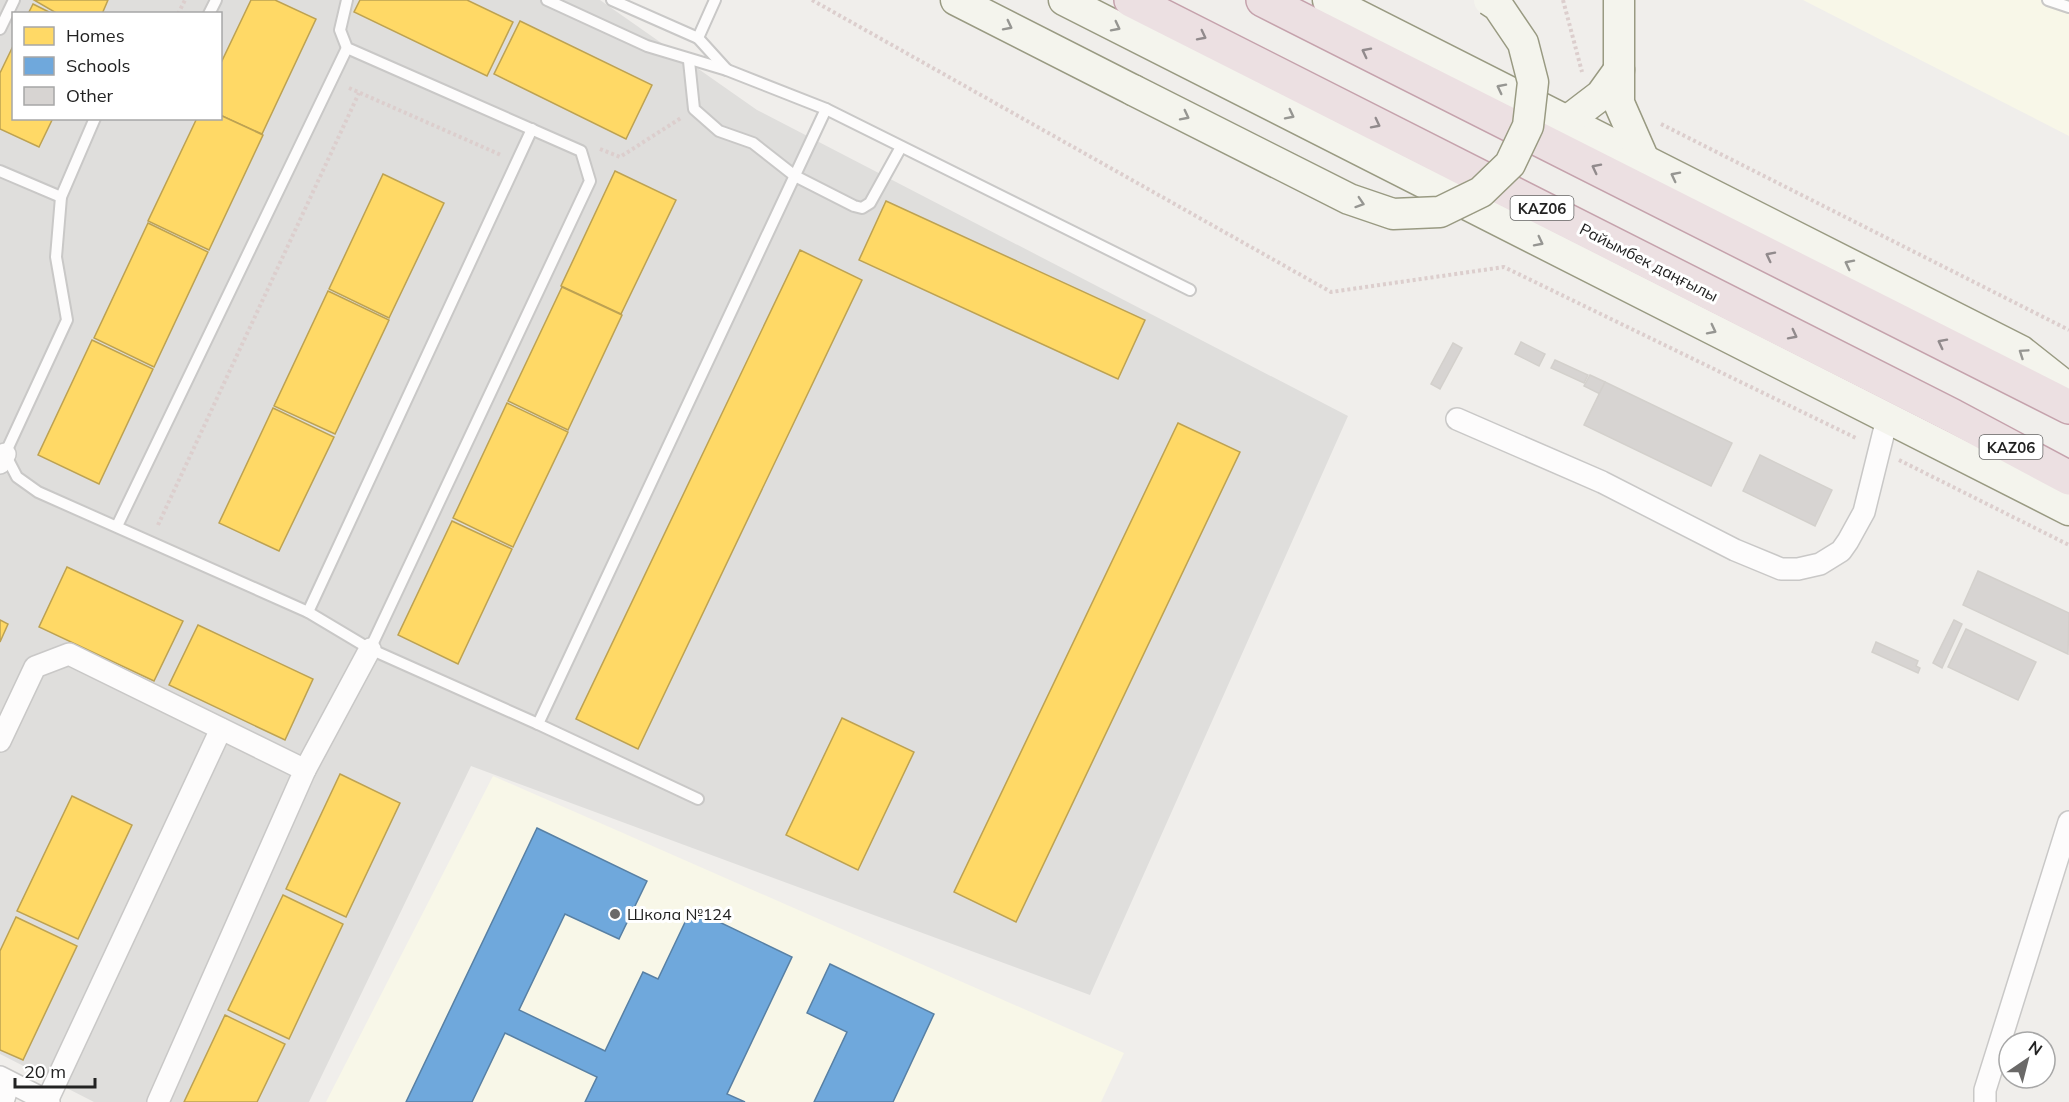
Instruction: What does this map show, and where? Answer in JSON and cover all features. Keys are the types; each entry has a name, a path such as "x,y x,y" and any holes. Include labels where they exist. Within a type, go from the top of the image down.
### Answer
{"highway":[{"name":"Райымбек даңғылы","path":"1131,0 1953,416 2069,478"},
{"path":"1263,0 2069,407"}],"main road":[{"path":"956,0 1349,200 1393,214 1440,212 1481,192 1510,164 1528,126 1533,82 1522,43 1498,6 1489,0"},
{"path":"1064,0 2069,510"},
{"path":"1328,0 2021,351 2069,388"},
{"path":"1619,0 1619,103 1644,160"},
{"path":"1567,121 1601,95 1619,70"}],"street":[{"path":"1457,419 1602,482 1735,550 1781,569 1820,564 1841,551 1864,512 1887,419"},
{"path":"158,1102 305,770 370,649"},
{"path":"0,741 35,667 69,654 305,770"},
{"path":"3,1102 5,1079 48,1101 220,729"},
{"path":"1985,1102 1985,1090 2019,975 2069,822"}],"lane":[{"path":"0,29 14,0"},
{"path":"347,0 340,30 347,48 580,151 590,181 370,649"},
{"path":"547,0 647,46 689,61 727,70 826,109 1190,290"},
{"path":"612,0 698,38 727,70"},
{"path":"698,38 715,0"},
{"path":"2048,0 2069,7"},
{"path":"117,526 347,48"},
{"path":"689,61 694,109 719,131 753,143 795,176 862,208 870,203 901,147"},
{"path":"538,724 826,109"},
{"path":"93,120 61,197 56,257 67,320 3,458 17,477 38,492 308,612 370,649 698,799"},
{"path":"308,612 532,129"},
{"path":"0,171 61,197"}],"path":[{"path":"812,0 1331,292 1504,267 1878,449 2069,545"},
{"path":"1563,0 1584,80 1601,95"},
{"path":"332,81 517,162"},
{"path":"150,541 359,93"},
{"path":"1659,124 2069,330"}],"shaded area":[{"path":"0,0 600,0 757,110 1348,416 1090,995 471,766 309,1102 94,1102 0,1054"},
{"path":"1803,0 2069,0 2069,136"},
{"name":"Школа №124","path":"493,776 1124,1053 1101,1102 326,1102"}],"building: Homes":[{"path":"34,0 108,0 103,12 55,12"},
{"path":"251,0 275,0 316,19 262,134 222,116 222,61"},
{"path":"360,0 467,0 513,22 487,76 354,12"},
{"path":"33,4 49,12 29,12"},
{"path":"520,21 652,85 626,139 494,74"},
{"path":"12,48 12,120 52,120 39,147 0,129 0,73"},
{"path":"222,116 263,135 209,250 148,221 196,120 222,120"},
{"path":"615,171 676,200 621,314 561,286"},
{"path":"383,174 444,203 389,318 329,289"},
{"path":"886,201 1145,320 1118,379 859,260"},
{"path":"148,223 208,252 154,367 94,338"},
{"path":"800,250 862,280 638,749 576,719"},
{"path":"562,287 622,315 568,430 508,401"},
{"path":"328,291 389,320 335,434 274,406"},
{"path":"92,340 153,369 99,484 38,455"},
{"path":"507,403 568,432 513,547 453,518"},
{"path":"273,408 334,437 279,551 219,523"},
{"path":"1178,423 1240,452 1016,922 954,892"},
{"path":"452,521 512,549 458,664 398,635"},
{"path":"67,567 183,621 154,681 39,627"},
{"path":"0,620 8,624 0,642"},
{"path":"198,625 313,679 285,740 169,685"},
{"path":"842,718 914,752 858,870 786,835"},
{"path":"340,774 400,803 346,917 286,889"},
{"path":"72,796 132,825 78,939 17,911"},
{"path":"283,895 343,924 289,1039 228,1010"},
{"path":"16,917 77,946 23,1060 0,1050 0,951"},
{"path":"225,1015 285,1044 257,1102 184,1102"}],"building: Schools":[{"name":"Школа №124","path":"537,828 647,881 619,939 565,914 519,1010 605,1051 643,972 658,979 688,916 711,918 792,957 727,1094 745,1102 585,1102 597,1077 505,1033 472,1102 406,1102"},
{"path":"830,964 934,1014 893,1102 814,1102 847,1032 807,1013"}],"building: Other":[{"path":"1521,342 1545,354 1539,366 1515,354"},
{"path":"1453,343 1462,348 1440,389 1431,384"},
{"path":"1555,360 1588,375 1584,383 1551,368"},
{"path":"1590,375 1605,382 1600,394 1584,386"},
{"path":"1605,382 1732,443 1711,486 1584,425"},
{"path":"1760,455 1832,490 1815,526 1743,491"},
{"path":"1978,571 2069,613 2068,654 1963,605"},
{"path":"1954,620 1962,624 1942,668 1933,663"},
{"path":"1966,629 2036,662 2018,700 1948,667"},
{"path":"1876,642 1918,661 1916,666 1920,668 1918,673 1872,652"}],"place":[{"name":"Школа №124","path":"615,914"}]}
